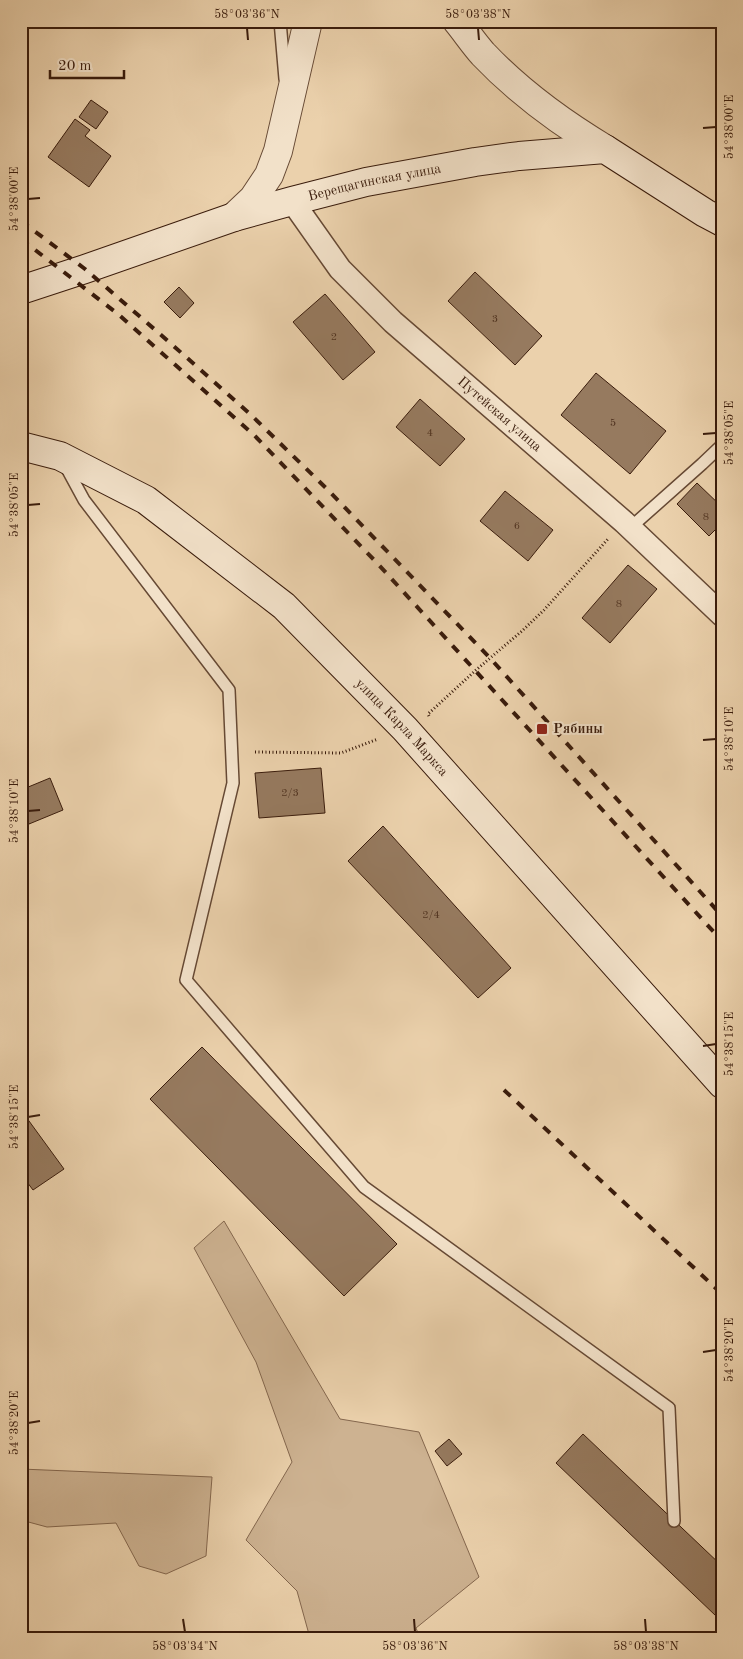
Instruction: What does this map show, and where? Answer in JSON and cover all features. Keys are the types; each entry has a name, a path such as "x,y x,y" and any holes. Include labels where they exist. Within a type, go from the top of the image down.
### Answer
{"main road":[{"path":"234,218 253,198 269,175 278,151 308,21"},
{"path":"457,21 483,54 523,92 564,124 722,222"},
{"name":"Верещагинская улица","path":"21,290 85,270 234,218 366,182 474,162 604,149"},
{"name":"улица Карла Маркса","path":"21,446 60,456 146,500 284,606 405,729 722,1084"}],"street":[{"name":"Путейская улица","path":"292,202 340,269 393,322 627,525 722,614"}],"lane":[{"path":"280,21 287,113"},
{"path":"627,525 702,464 722,445"},
{"path":"60,456 84,500 229,690 233,783 186,980 364,1187 670,1408 674,1521"}],"path":[{"path":"255,752 340,753 405,729 428,714 544,610 627,525"},
{"path":"428,714 434,722"}],"shaded area":[{"path":"224,1221 340,1419 419,1432 479,1577 416,1628 420,1638 310,1638 297,1591 246,1540 292,1462 256,1362 194,1248"},
{"path":"21,1469 212,1477 206,1556 166,1574 139,1566 116,1523 47,1527 21,1520"}],"building":[{"path":"91,100 108,112 96,129 79,117"},
{"path":"75,119 90,130 85,136 111,156 89,187 48,157"},
{"path":"475,272 542,336 515,365 448,301"},
{"path":"179,287 194,303 180,318 164,302"},
{"path":"325,294 375,352 343,380 293,322"},
{"path":"596,373 666,431 630,474 561,415"},
{"path":"420,399 465,439 440,466 396,427"},
{"path":"697,483 722,507 722,531 718,527 709,536 677,504"},
{"path":"505,491 553,530 528,561 480,521"},
{"path":"628,565 657,589 610,643 582,618"},
{"path":"321,768 325,813 259,818 255,773"},
{"path":"50,778 63,810 29,824 21,804 21,790"},
{"path":"383,826 511,968 478,998 348,861"},
{"path":"202,1047 397,1244 344,1296 150,1099"},
{"path":"21,1110 64,1169 33,1190 21,1174"},
{"path":"583,1434 722,1566 722,1610 716,1616 556,1463"},
{"path":"449,1439 462,1454 447,1466 435,1451"}],"railway":[{"path":"21,221 85,269 168,341 249,413 327,489 490,658 722,916"},
{"path":"21,239 118,314 254,435 378,564 722,941"},
{"path":"504,1090 722,1294"}],"place":[{"name":"Рябины","path":"542,729"}]}
